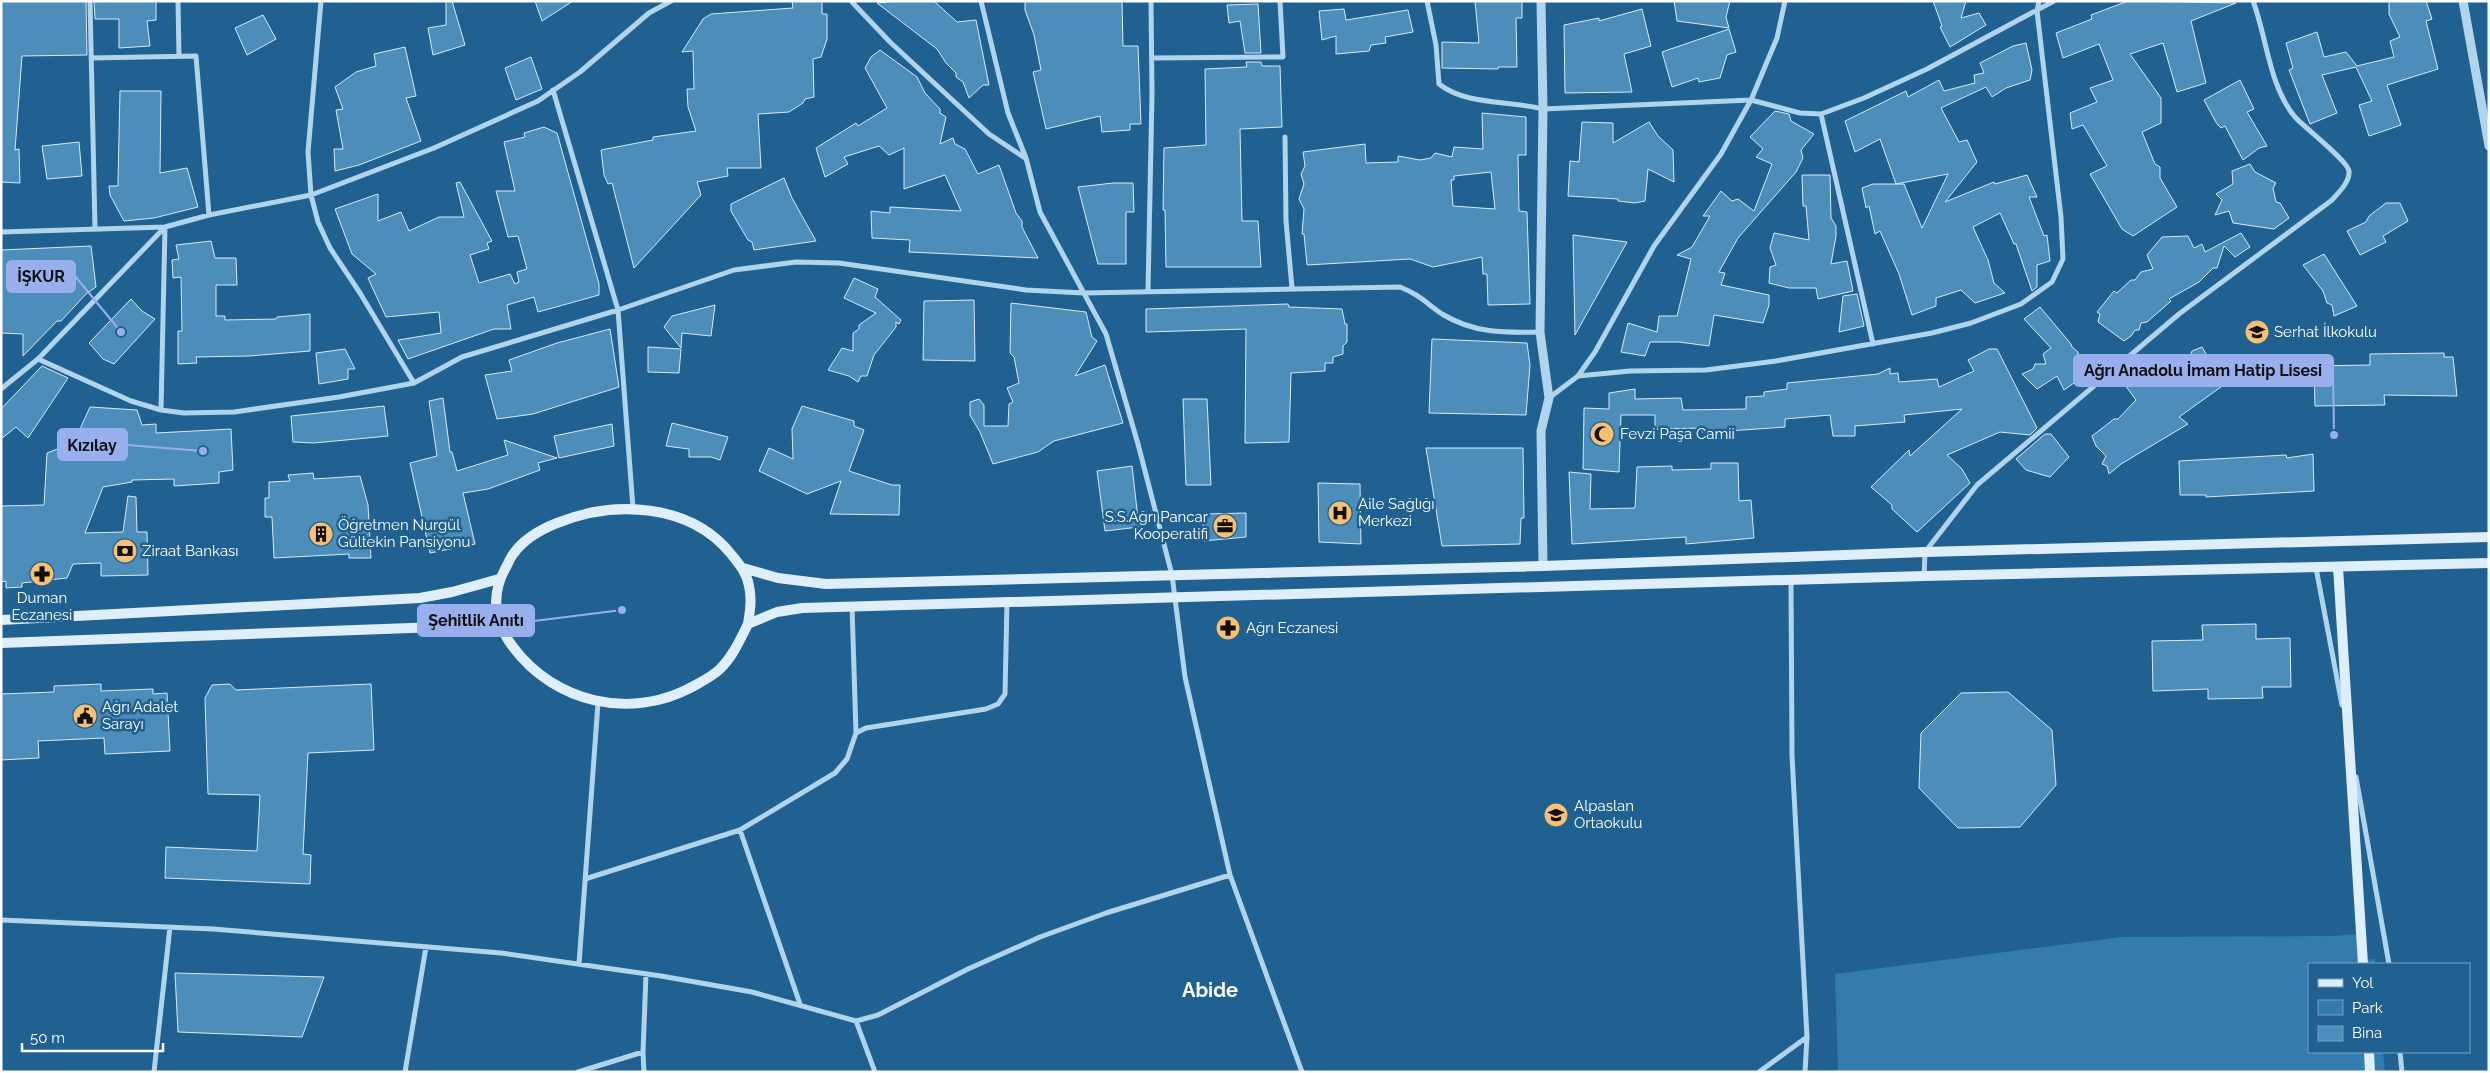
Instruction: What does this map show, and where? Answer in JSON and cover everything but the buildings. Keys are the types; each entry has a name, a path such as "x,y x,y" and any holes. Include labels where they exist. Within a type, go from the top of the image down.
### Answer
{"main road":[{"path":"633,508 667,514 695,525 722,542 743,568 749,585 751,603 748,624 734,652 719,670 675,696 651,702 627,704 598,703 570,693 543,677 527,664 502,632 497,613 496,598 500,579 514,552 541,530 566,520 600,511 633,508"},
{"path":"743,568 786,580 826,584 1544,566 1925,552 2489,537"},
{"path":"748,624 789,610 852,606 1924,576 2489,563"},
{"path":"2338,567 2363,963"},
{"path":"1,620 420,598 444,594 500,579"},
{"path":"1,643 465,626 502,632"},
{"path":"2369,1053 2370,1072"}],"street":[{"path":"90,1 95,229"},
{"path":"178,1 179,56"},
{"path":"321,1 308,152 311,195 318,222 330,248 360,293 414,383"},
{"path":"1,232 165,226 209,215 311,195 434,148 538,101 580,72 650,13 670,1"},
{"path":"851,1 890,42 989,134 1026,158"},
{"path":"981,1 1008,113 1026,158 1040,212 1106,334 1172,575 1186,677 1230,875 1302,1072"},
{"path":"1148,291 1152,58 1151,1"},
{"path":"1152,58 1282,57 1280,1"},
{"path":"1427,1 1436,45 1438,84 1448,91 1468,98 1522,104 1544,109 1751,100 1800,113 1821,114 1864,98 1927,69 2054,1"},
{"path":"1541,1 1544,109 1540,332 1549,398 1541,432 1544,566"},
{"path":"1549,398 1578,376 1595,352 1654,246 1721,154 1751,100 1777,38 1785,1"},
{"path":"1578,376 1630,371 1706,370 1932,334 1971,323 2021,304 2052,282 2062,259 2061,218 2037,10 2039,1"},
{"path":"1924,576 1925,552 1977,485 2178,314 2332,200 2347,182 2349,170 2344,161 2304,127 2283,97 2253,1"},
{"path":"2463,1 2489,146"},
{"path":"91,58 196,56 209,215"},
{"path":"553,90 618,310 633,508"},
{"path":"1821,114 1873,344"},
{"path":"1285,137 1286,221 1292,288"},
{"path":"1,389 38,359 165,226"},
{"path":"161,410 165,226"},
{"path":"38,359 131,401 161,410 184,413 234,412 338,397 414,383 462,357 618,310 734,270 796,262 839,263 1026,290 1084,293 1400,287 1418,294 1441,313 1459,323 1478,330 1502,334 1540,332"},
{"path":"2316,568 2389,963"},
{"path":"1792,581 1792,756 1807,1038 1805,1072"},
{"path":"856,733 881,724 986,710 998,704 1005,694 1007,602"},
{"path":"585,879 740,830 836,773 847,759 856,733 852,606"},
{"path":"578,964 598,703"},
{"path":"740,830 800,1004"},
{"path":"1,920 170,927 501,954 646,974 752,992 856,1021 878,1015 968,969 1040,937 1106,913 1230,875"},
{"path":"154,1072 170,927"},
{"path":"405,1072 426,947"},
{"path":"644,1072 642,1052 646,974"},
{"path":"856,1021 875,1072"},
{"path":"1760,1072 1807,1038"},
{"path":"578,1072 642,1052"},
{"path":"2400,1053 2402,1072"}],"green space":[{"path":"2358,934 2360,960 2375,959 2375,963 2308,963 2308,1053 2383,1053 2385,1072 1838,1072 1835,974 2122,937 2334,936"}],"place":[{"name":"İŞKUR","path":"121,332"},
{"name":"Serhat İlkokulu","path":"2257,332"},
{"name":"Fevzi Paşa Camii","path":"1602,434"},
{"name":"Ağrı Anadolu İmam Hatip Lisesi","path":"2334,435"},
{"name":"Kızılay","path":"203,451"},
{"name":"Aile Sağlığı Merkezi","path":"1340,513"},
{"name":"S.S.Ağrı Pancar Kooperatifi","path":"1225,526"},
{"name":"Öğretmen Nurgül Gültekin Pansiyonu","path":"321,534"},
{"name":"Ziraat Bankası","path":"125,551"},
{"name":"Duman Eczanesi","path":"42,574"},
{"name":"Şehitlik Anıtı","path":"622,610"},
{"name":"Ağrı Eczanesi","path":"1228,628"},
{"name":"Ağrı Adalet Sarayı","path":"85,716"},
{"name":"Alpaslan Ortaokulu","path":"1556,815"}],"district":[{"name":"Abide","path":"1210,990"}]}
